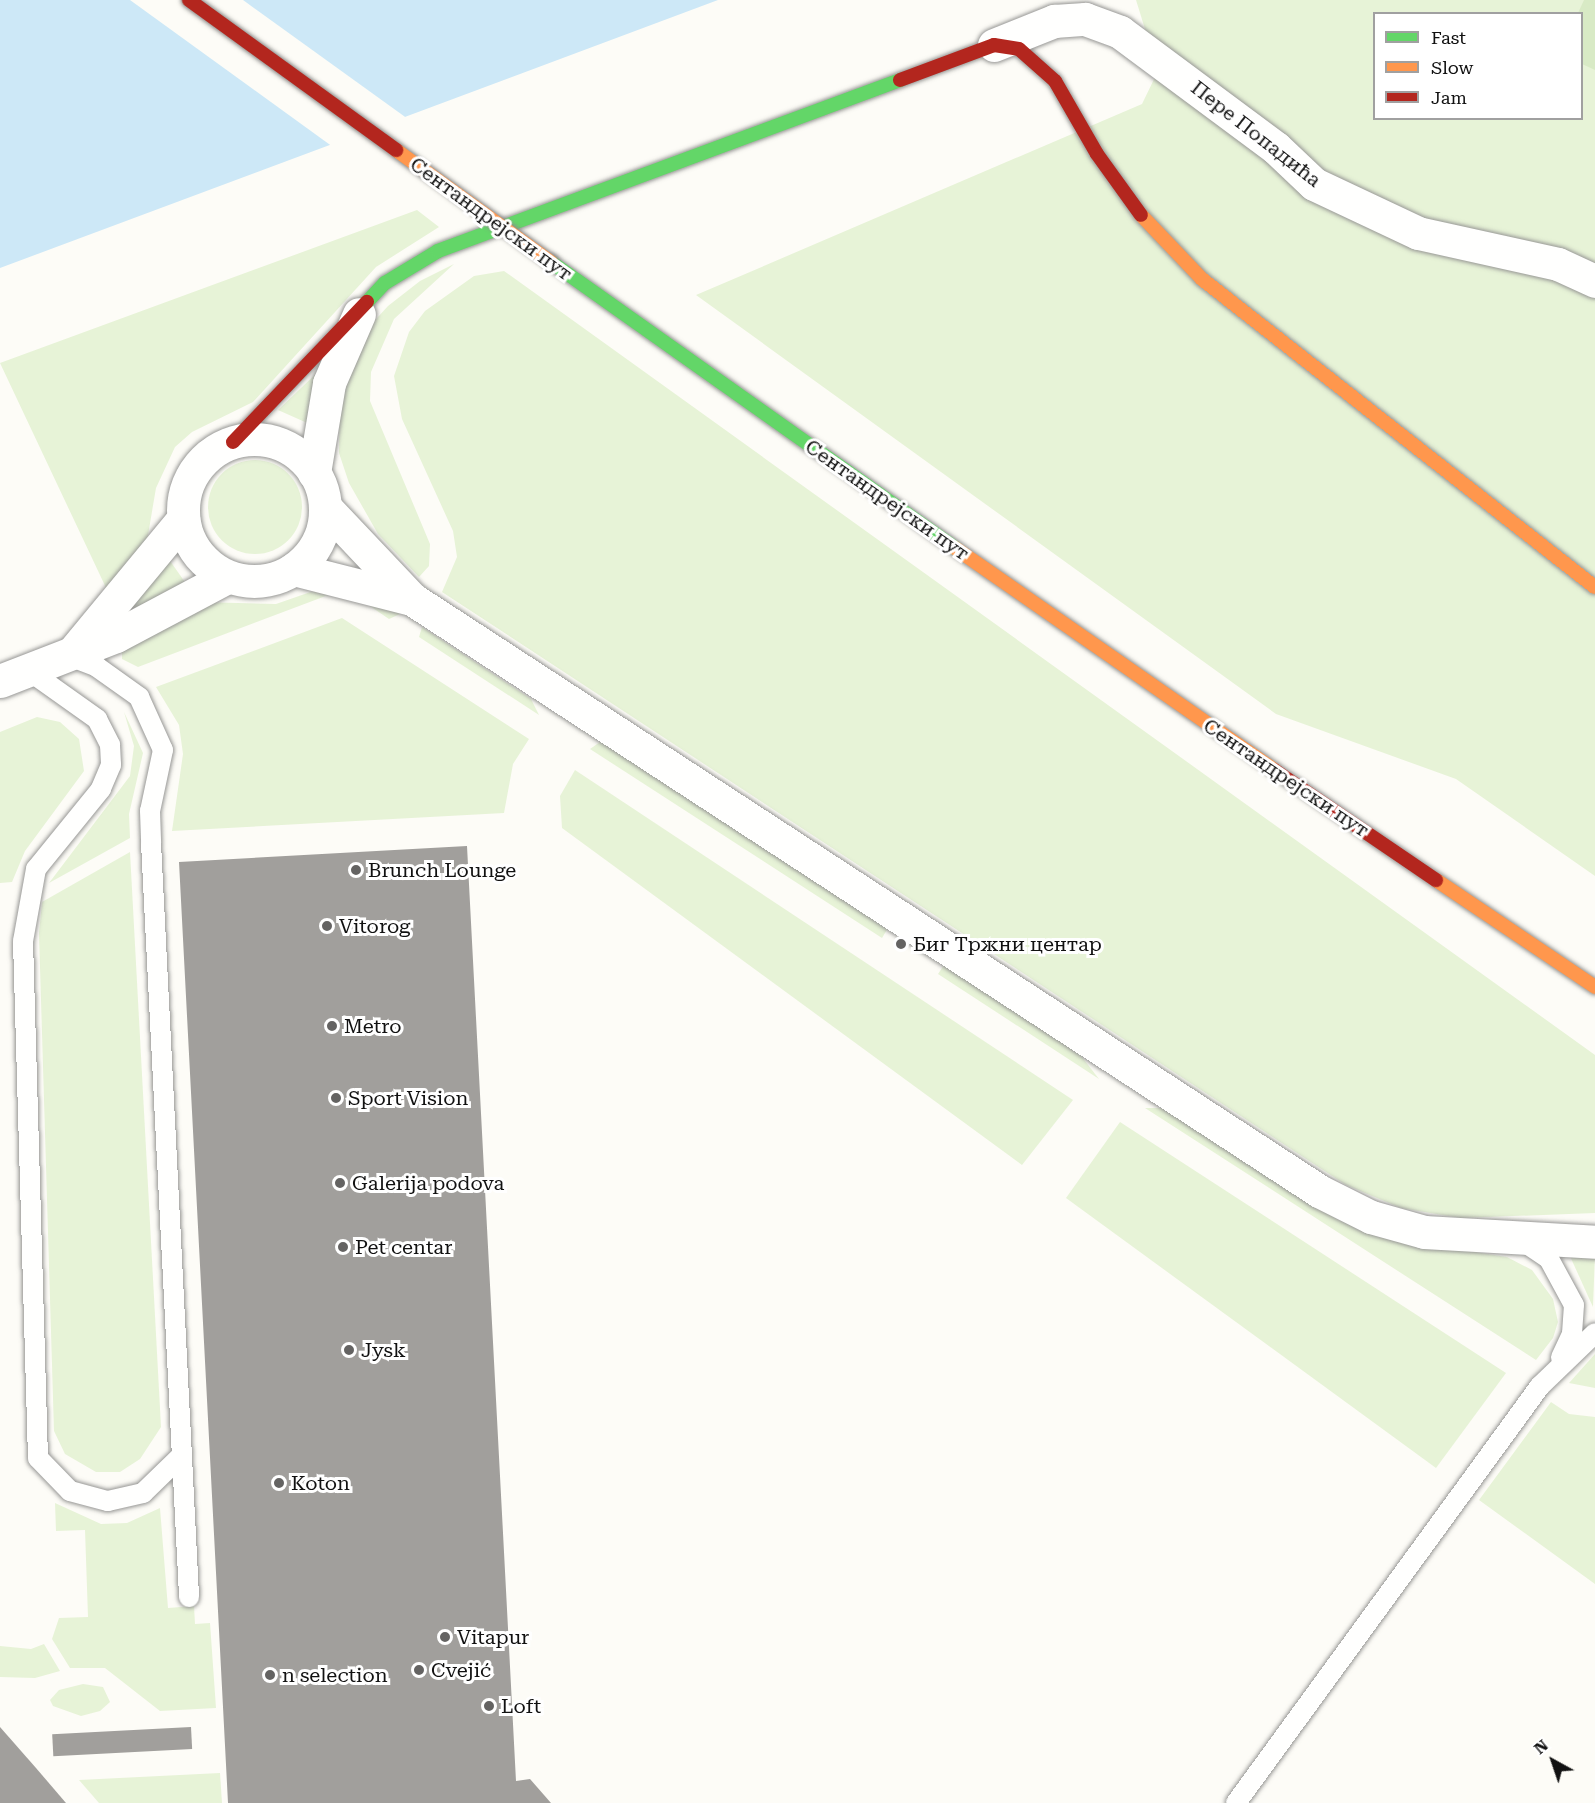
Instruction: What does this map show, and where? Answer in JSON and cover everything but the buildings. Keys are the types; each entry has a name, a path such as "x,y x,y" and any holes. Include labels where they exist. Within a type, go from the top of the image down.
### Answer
{"main road":[{"name":"Сентандрејски пут","path":"189,0 550,262 1147,685 1593,985"},
{"path":"233,442 359,314 385,283 438,251 994,45 1019,48 1055,81 1097,154 1138,211 1202,279 1595,586"}],"street":[{"name":"Пере Попадића","path":"994,45 1054,21 1085,19 1120,32 1276,148 1314,184 1418,233 1548,262 1595,281"},
{"path":"359,314 329,383 314,472 325,507 412,599 1319,1191 1371,1217 1424,1232 1519,1239 1585,1236"},
{"path":"314,472 287,447 252,439 233,442 200,464 183,499 183,519 197,554 227,577 262,581 294,569 318,542 325,507"},
{"path":"69,656 183,519"},
{"path":"294,569 412,599"},
{"path":"14,676 69,656 227,577"}],"lane":[{"path":"69,656 97,667 139,697 163,750 150,822 189,1597"},
{"path":"14,676 97,719 110,745 111,765 100,789 36,869 22,941 38,1458 70,1491 108,1501 143,1493 160,1482 182,1455"},
{"path":"1236,1803 1557,1366 1572,1334 1574,1305 1549,1259 1519,1239"},
{"path":"1557,1366 1595,1333"}],"green space":[{"path":"1136,0 1595,0 1595,876 1456,779 1276,714 696,295 1142,104 1158,71"},
{"path":"1584,0 1595,0 1595,70 1583,64 1583,12 1578,12"},
{"path":"417,210 439,227 376,267 253,402 192,432 175,447 156,488 147,541 108,592 0,363"},
{"path":"454,264 394,319 371,372 370,401 430,544 429,566 419,577 378,534 349,483 339,453 340,384 367,329 388,306 420,281"},
{"path":"504,271 1595,1055 1595,1213 1460,1218 1401,1208 1346,1185 442,592 457,557 453,531 402,419 394,376 409,332 425,311 474,276"},
{"path":"322,368 314,426 278,410"},
{"path":"255,460 273,464 288,474 298,489 302,507 298,525 288,540 273,550 255,554 237,550 222,540 212,525 208,507 212,489 222,474 237,464"},
{"path":"168,558 187,585 127,611"},
{"path":"322,588 380,600 400,614 389,619 358,598 331,594 138,667 122,659 122,650 200,602 276,604"},
{"path":"342,618 529,739 513,764 504,813 172,831 183,754 179,725 156,687"},
{"path":"422,627 531,699 539,715 419,637"},
{"path":"124,712 143,753 129,814 130,838 49,883 130,776 134,746"},
{"path":"37,717 60,722 79,739 84,771 25,851 12,882 0,883 0,732"},
{"path":"600,742 616,747 888,928 882,938 590,749"},
{"path":"575,770 1073,1100 1022,1165 562,828 560,796"},
{"path":"130,852 161,1427 140,1459 120,1472 96,1472 65,1454 54,1431 39,933 42,902"},
{"path":"944,965 1078,1052 1099,1079 938,974"},
{"path":"1145,1108 1163,1108 1339,1220 1379,1237 1507,1257 1532,1270 1553,1299 1558,1322 1553,1338 1536,1360"},
{"path":"1120,1122 1506,1373 1436,1468 1066,1198"},
{"path":"1569,1254 1595,1254 1593,1307"},
{"path":"1595,1354 1595,1388 1569,1383"},
{"path":"1551,1402 1569,1414 1595,1417 1595,1584 1479,1500"},
{"path":"55,1503 101,1524 127,1523 160,1508 168,1608 194,1606 195,1624 210,1623 216,1708 160,1711 105,1668 70,1668 52,1639 59,1618 88,1617 85,1530 56,1531"},
{"path":"44,1644 60,1671 35,1678 0,1677 0,1646 31,1649"},
{"path":"83,1684 103,1687 110,1702 100,1711 81,1716 53,1706 50,1700 59,1690"},
{"path":"220,1773 222,1803 99,1803 79,1780"}],"water":[{"path":"0,0 718,0 0,268"}],"pier":[{"path":"130,0 243,0 408,119 333,147"}],"traffic: fast":[{"path":"367,302 385,283 438,251 900,80"},
{"path":"551,262 955,548"}],"traffic: slow":[{"path":"396,150 551,262"},
{"path":"1141,215 1202,279 1595,587"},
{"path":"955,548 1274,770"},
{"path":"1436,880 1595,987"}],"traffic: jam":[{"path":"189,0 396,150"},
{"path":"900,80 994,45 1019,49 1055,81 1097,154 1141,215"},
{"path":"233,442 367,302"},
{"path":"1274,770 1436,880"}],"place":[{"name":"Brunch Lounge","path":"356,870"},
{"name":"Vitorog","path":"327,926"},
{"name":"Биг Тржни центар","path":"901,944"},
{"name":"Metro","path":"332,1026"},
{"name":"Sport Vision","path":"336,1098"},
{"name":"Galerija podova","path":"340,1183"},
{"name":"Pet centar","path":"343,1247"},
{"name":"Jysk","path":"349,1350"},
{"name":"Koton","path":"279,1483"},
{"name":"Vitapur","path":"445,1637"},
{"name":"Cvejić","path":"419,1670"},
{"name":"n selection","path":"270,1675"},
{"name":"Loft","path":"489,1706"}]}
